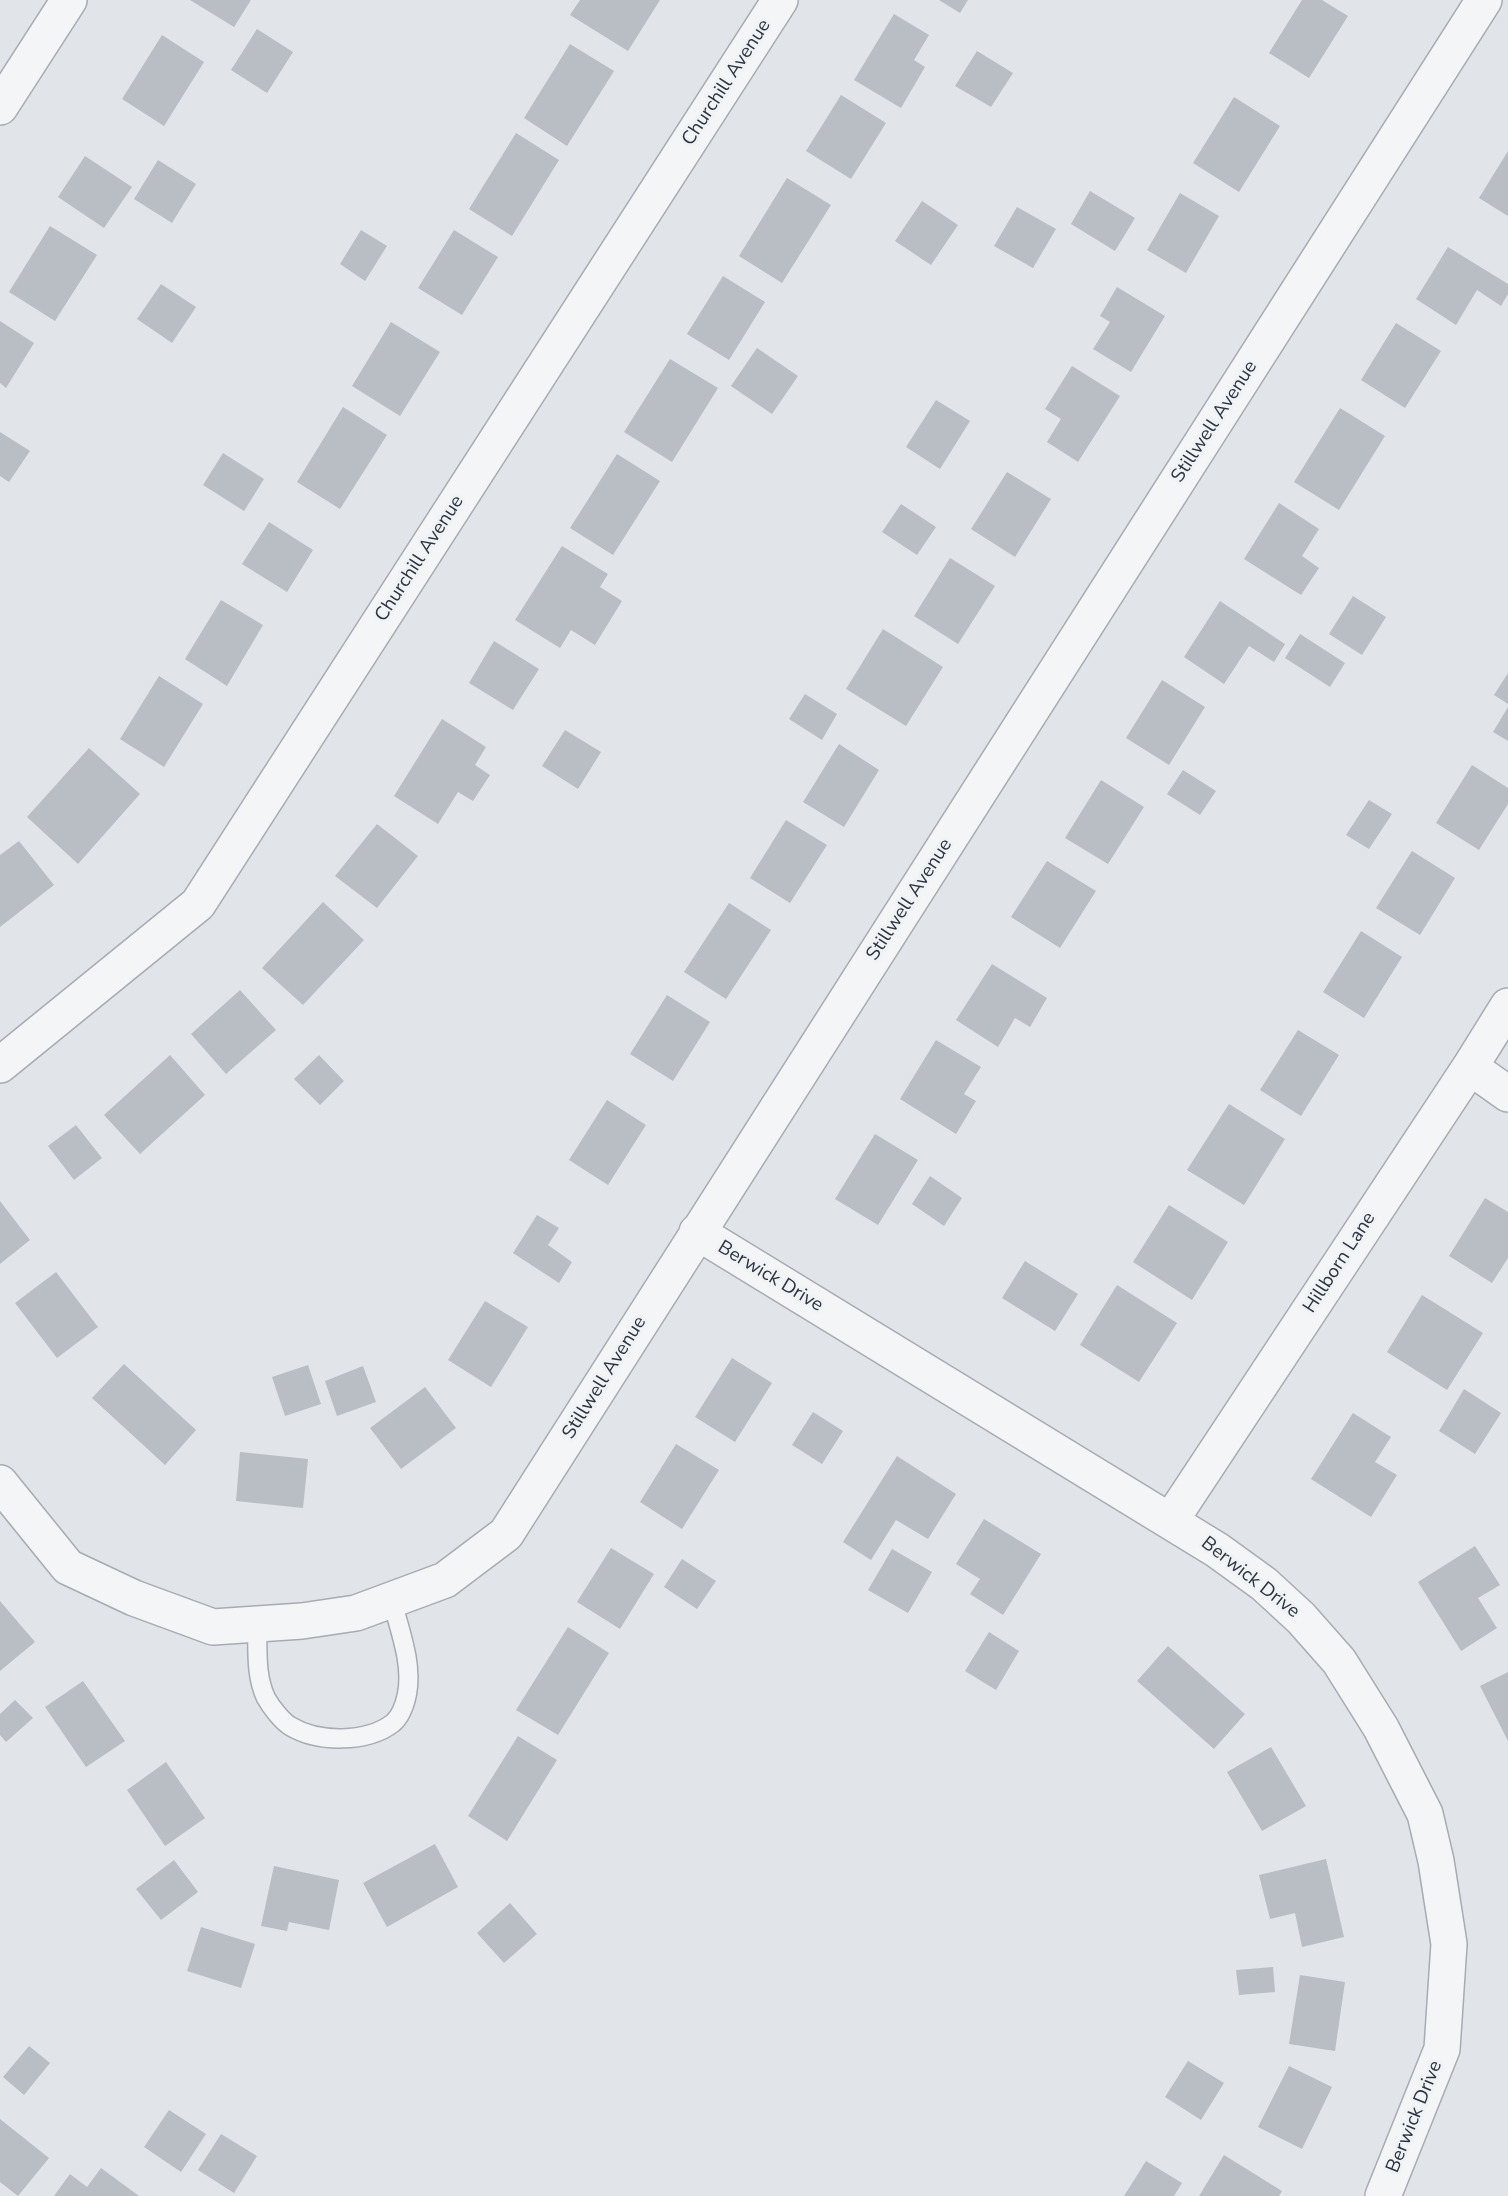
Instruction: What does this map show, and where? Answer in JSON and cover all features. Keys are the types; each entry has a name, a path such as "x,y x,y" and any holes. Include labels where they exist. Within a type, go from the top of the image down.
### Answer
{"street":[{"path":"0,107 69,0"},
{"name":"Churchill Avenue","path":"0,1065 198,905 780,0"},
{"name":"Stillwell Avenue","path":"0,1483 68,1567 134,1598 213,1627 302,1621 356,1613 445,1580 506,1534 1483,0"},
{"name":"Hillborn Lane","path":"1171,1520 1508,1006"},
{"path":"1469,1068 1508,1094"},
{"name":"Berwick Drive","path":"697,1232 1217,1550 1264,1584 1301,1618 1339,1661 1381,1728 1425,1814 1436,1861 1449,1944 1442,2049 1382,2196"}],"lane":[{"path":"257,1624 259,1678 267,1699 289,1726 314,1736 340,1738 362,1735 394,1722 404,1708 407,1695 409,1680 406,1654 392,1600"}],"building":[{"path":"190,0 251,0 234,27"},
{"path":"580,0 660,0 628,51 570,15"},
{"path":"939,0 968,0 960,13"},
{"path":"1302,0 1322,0 1348,16 1309,78 1269,53"},
{"path":"894,14 929,35 914,60 925,67 901,108 854,80"},
{"path":"257,29 293,52 267,93 231,70"},
{"path":"162,35 204,62 164,126 122,99"},
{"path":"570,44 614,71 567,146 524,118"},
{"path":"977,51 1013,73 991,107 955,86"},
{"path":"841,95 886,123 851,179 806,151"},
{"path":"1234,97 1280,126 1239,192 1193,163"},
{"path":"516,133 559,160 512,236 469,209"},
{"path":"1508,151 1508,216 1479,198"},
{"path":"85,156 132,187 104,228 58,197"},
{"path":"158,160 196,184 172,223 134,199"},
{"path":"787,178 831,205 782,283 739,256"},
{"path":"1090,191 1135,218 1115,251 1071,224"},
{"path":"1180,193 1219,216 1186,273 1147,250"},
{"path":"922,201 958,225 931,265 895,241"},
{"path":"1017,207 1056,229 1033,268 994,246"},
{"path":"50,226 97,255 55,321 9,292"},
{"path":"361,230 387,246 365,281 340,264"},
{"path":"454,230 498,257 462,315 418,288"},
{"path":"1448,247 1508,284 1508,294 1501,306 1477,290 1456,325 1416,299"},
{"path":"723,276 765,302 729,360 687,334"},
{"path":"161,284 196,307 172,343 137,319"},
{"path":"1117,287 1165,316 1131,372 1093,349 1110,322 1100,316"},
{"path":"0,321 34,343 6,388 0,383"},
{"path":"391,322 440,352 400,416 352,386"},
{"path":"1396,323 1441,351 1405,408 1361,380"},
{"path":"757,348 798,376 772,414 731,386"},
{"path":"670,359 718,388 672,462 624,432"},
{"path":"1072,366 1120,396 1078,462 1047,442 1061,419 1045,409"},
{"path":"936,400 970,421 940,469 906,447"},
{"path":"343,407 387,435 340,509 297,482"},
{"path":"1340,408 1385,436 1339,510 1294,482"},
{"path":"0,432 30,451 9,482 0,476"},
{"path":"223,453 264,479 244,511 203,485"},
{"path":"617,454 660,481 613,555 570,528"},
{"path":"1007,472 1051,499 1015,557 971,529"},
{"path":"1279,503 1319,529 1302,556 1319,568 1301,595 1244,559"},
{"path":"901,504 936,527 917,555 882,532"},
{"path":"269,522 313,550 287,592 242,564"},
{"path":"562,546 608,574 600,587 622,601 595,645 571,630 560,648 515,620"},
{"path":"950,558 995,586 958,644 914,616"},
{"path":"1353,596 1386,617 1362,655 1329,634"},
{"path":"221,600 263,625 227,686 185,659"},
{"path":"1220,601 1285,644 1274,662 1249,646 1224,684 1184,657"},
{"path":"883,629 943,667 906,726 846,689"},
{"path":"1300,634 1345,663 1330,687 1285,658"},
{"path":"494,641 539,669 513,710 469,683"},
{"path":"1508,673 1508,704 1494,695"},
{"path":"159,676 203,704 164,767 120,739"},
{"path":"1162,680 1205,707 1169,765 1126,738"},
{"path":"805,694 837,714 822,740 789,719"},
{"path":"1508,707 1508,741 1493,732"},
{"path":"442,719 486,747 475,765 490,775 473,801 458,792 438,824 394,796"},
{"path":"565,730 601,752 578,789 542,766"},
{"path":"839,744 879,770 844,827 803,802"},
{"path":"89,748 140,794 78,864 27,817"},
{"path":"1472,765 1508,788 1508,804 1479,850 1436,823"},
{"path":"1183,770 1216,791 1200,815 1167,794"},
{"path":"1101,780 1144,807 1108,864 1065,838"},
{"path":"1369,800 1392,814 1369,849 1346,835"},
{"path":"786,820 827,845 790,903 750,878"},
{"path":"377,824 418,856 377,908 335,876"},
{"path":"19,841 54,885 0,927 0,855"},
{"path":"1412,851 1455,878 1420,935 1376,908"},
{"path":"1047,861 1096,891 1060,948 1011,917"},
{"path":"323,902 364,940 303,1005 262,968"},
{"path":"729,903 771,930 726,999 684,972"},
{"path":"1361,931 1402,957 1364,1018 1323,992"},
{"path":"992,964 1047,998 1030,1027 1015,1018 998,1047 956,1020"},
{"path":"240,990 276,1030 226,1074 191,1034"},
{"path":"667,995 710,1022 673,1081 630,1054"},
{"path":"1298,1030 1339,1055 1301,1116 1260,1090"},
{"path":"936,1040 981,1067 964,1094 976,1101 956,1134 900,1099"},
{"path":"170,1055 205,1095 140,1154 104,1115"},
{"path":"319,1055 344,1081 320,1105 294,1079"},
{"path":"607,1100 646,1125 608,1185 569,1160"},
{"path":"1229,1104 1285,1139 1244,1205 1187,1170"},
{"path":"76,1125 102,1158 74,1180 48,1146"},
{"path":"875,1134 918,1160 878,1225 835,1199"},
{"path":"930,1176 962,1198 944,1226 912,1204"},
{"path":"1485,1198 1508,1212 1508,1258 1492,1283 1449,1256"},
{"path":"0,1201 30,1240 0,1264"},
{"path":"1169,1205 1228,1242 1192,1300 1133,1262"},
{"path":"537,1215 559,1228 548,1245 572,1262 559,1283 513,1253"},
{"path":"1025,1261 1078,1294 1055,1331 1002,1298"},
{"path":"56,1272 98,1327 57,1358 15,1303"},
{"path":"1117,1285 1177,1323 1139,1382 1080,1345"},
{"path":"1422,1295 1483,1333 1447,1390 1387,1352"},
{"path":"485,1301 528,1327 491,1387 448,1360"},
{"path":"732,1358 772,1383 735,1442 695,1417"},
{"path":"124,1364 196,1430 165,1465 92,1398"},
{"path":"308,1365 321,1404 285,1416 272,1377"},
{"path":"363,1366 376,1402 337,1416 325,1381"},
{"path":"425,1387 456,1428 401,1469 370,1428"},
{"path":"1464,1389 1501,1413 1475,1454 1439,1431"},
{"path":"813,1412 843,1431 822,1464 792,1445"},
{"path":"1353,1413 1391,1437 1375,1462 1397,1475 1371,1517 1311,1479"},
{"path":"676,1444 719,1470 682,1529 640,1502"},
{"path":"240,1452 308,1459 303,1508 236,1501"},
{"path":"897,1456 956,1494 928,1539 896,1520 871,1560 843,1542"},
{"path":"984,1519 1041,1554 1003,1615 970,1594 980,1579 956,1564"},
{"path":"1475,1546 1500,1585 1478,1598 1497,1628 1461,1651 1418,1582"},
{"path":"611,1548 654,1574 620,1629 577,1602"},
{"path":"892,1549 932,1572 908,1613 868,1590"},
{"path":"682,1559 716,1581 697,1609 664,1587"},
{"path":"0,1601 35,1642 0,1671"},
{"path":"568,1627 609,1653 558,1735 516,1710"},
{"path":"989,1632 1019,1651 996,1690 965,1671"},
{"path":"1168,1646 1245,1714 1214,1749 1137,1681"},
{"path":"1508,1672 1508,1741 1480,1686"},
{"path":"83,1681 125,1741 86,1767 45,1707"},
{"path":"15,1700 33,1718 6,1742 0,1735 0,1714"},
{"path":"518,1736 557,1760 507,1841 468,1816"},
{"path":"1271,1747 1306,1806 1262,1831 1227,1772"},
{"path":"166,1762 205,1818 165,1846 127,1790"},
{"path":"435,1844 458,1887 387,1927 363,1883"},
{"path":"1326,1859 1344,1937 1302,1947 1295,1913 1270,1919 1259,1875"},
{"path":"174,1860 198,1892 161,1920 136,1889"},
{"path":"274,1866 339,1880 329,1930 289,1922 287,1931 261,1926"},
{"path":"510,1903 537,1934 504,1963 477,1933"},
{"path":"201,1927 255,1944 241,1988 187,1971"},
{"path":"1273,1967 1275,1992 1239,1995 1236,1970"},
{"path":"1300,1975 1345,1982 1335,2051 1289,2044"},
{"path":"29,2046 50,2063 24,2095 3,2077"},
{"path":"1188,2061 1224,2083 1201,2120 1165,2097"},
{"path":"1289,2066 1332,2087 1302,2149 1258,2127"},
{"path":"169,2110 206,2134 181,2172 144,2147"},
{"path":"0,2119 49,2158 18,2196 0,2182"},
{"path":"221,2134 257,2156 234,2193 198,2170"},
{"path":"1224,2155 1282,2191 1279,2196 1199,2196"},
{"path":"1146,2161 1182,2183 1174,2196 1124,2196"},
{"path":"101,2168 139,2196 54,2196 70,2174 87,2187"}]}
